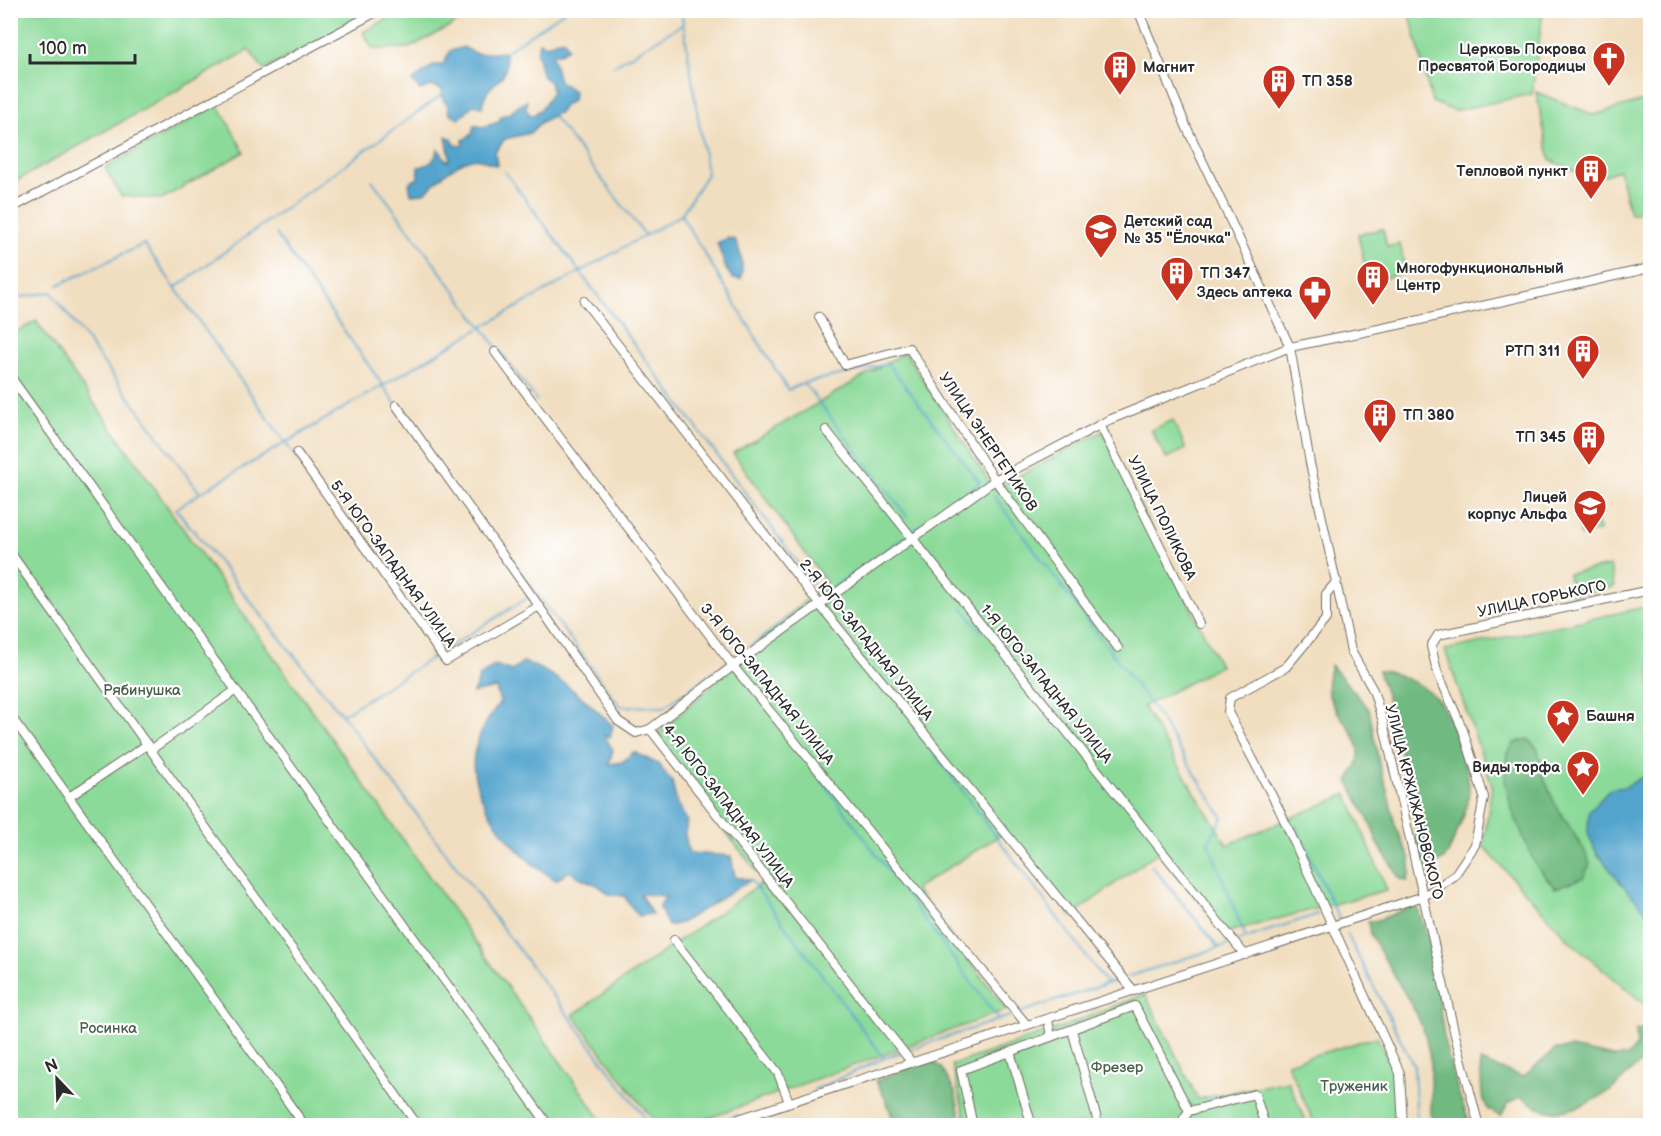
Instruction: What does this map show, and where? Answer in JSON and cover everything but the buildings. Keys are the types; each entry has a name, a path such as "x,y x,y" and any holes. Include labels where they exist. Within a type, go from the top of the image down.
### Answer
{"street":[{"path":"10,209 380,10"},
{"name":"УЛИЦА КРЖИЖАНОВСКОГО","path":"1138,10 1186,126 1290,347 1310,463 1351,651 1372,690 1383,722 1455,1035 1479,1125"},
{"path":"650,729 733,666 995,480 1100,425 1290,347 1650,268"},
{"name":"2-Я ЮГО-ЗАПАДНАЯ УЛИЦА","path":"584,300 819,604 1134,991"},
{"name":"УЛИЦА ЭНЕРГЕТИКОВ","path":"819,317 845,365 909,348 995,480 1118,648"},
{"name":"3-Я ЮГО-ЗАПАДНАЯ УЛИЦА","path":"495,352 733,666 1028,1025"},
{"path":"10,376 549,1125"},
{"name":"4-Я ЮГО-ЗАПАДНАЯ УЛИЦА","path":"396,405 540,606 618,721 636,733 650,729 912,1062"},
{"name":"УЛИЦА ПОЛИКОВА","path":"1100,425 1199,624"},
{"name":"1-Я ЮГО-ЗАПАДНАЯ УЛИЦА","path":"826,430 1245,955"},
{"name":"5-Я ЮГО-ЗАПАДНАЯ УЛИЦА","path":"297,453 446,661 540,606"},
{"path":"10,552 418,1125"},
{"path":"1337,581 1326,594 1326,619 1286,667 1230,698 1228,712 1279,809 1400,1073 1403,1125"},
{"name":"УЛИЦА ГОРЬКОГО","path":"1424,896 1454,876 1475,845 1484,797 1463,730 1437,671 1431,646 1436,637 1650,590"},
{"path":"69,797 236,690"},
{"path":"10,715 305,1125"},
{"path":"717,1125 1424,896"},
{"path":"674,940 778,1073 789,1102"},
{"path":"973,1125 961,1070 1135,1006 1189,1111"},
{"path":"1048,1019 1051,1037"},
{"path":"1072,1030 1099,1125"},
{"path":"1010,1052 1032,1125"},
{"path":"1183,1125 1184,1118 1189,1111 1255,1094 1265,1125"}],"green space":[{"path":"11,11 373,11 264,70 249,50 11,184"},
{"path":"402,11 468,11 460,21 409,48 373,49 363,32"},
{"path":"1409,11 1543,11 1532,94 1454,111 1432,102"},
{"path":"1536,92 1594,115 1650,99 1650,209 1630,214 1619,170 1593,179 1550,160"},
{"path":"218,104 244,152 162,199 121,196 105,168"},
{"path":"1383,229 1387,247 1400,244 1406,273 1368,281 1358,234"},
{"name":"Рябинушка","path":"36,321 605,1125 11,1126 10,336"},
{"path":"905,352 994,489 1103,431 1220,666 1143,707 1227,845 1347,794 1387,890 1225,933 1158,852 1071,916 1005,832 915,889 1007,1010 689,1125 657,1125 573,1015 764,881 653,738 826,582 733,453"},
{"path":"1173,420 1186,449 1166,458 1151,430"},
{"path":"1593,505 1599,531 1581,535 1575,509"},
{"path":"1610,566 1614,587 1572,595 1568,574"},
{"path":"1650,606 1650,1009 1570,941 1483,846 1492,785 1445,650"},
{"path":"1331,665 1369,709 1380,768 1395,825 1410,859 1410,874 1407,881 1400,879 1377,842 1372,827 1348,781 1357,764 1358,745 1331,701 1328,682"},
{"path":"1378,671 1392,673 1409,680 1436,698 1453,728 1466,767 1469,788 1462,821 1448,854 1425,871 1416,844 1415,814 1410,799 1404,761 1392,733 1394,719"},
{"path":"1528,739 1538,749 1543,776 1555,804 1585,851 1590,864 1583,878 1555,888 1535,864 1512,810 1505,782 1508,753 1514,743"},
{"path":"1410,907 1417,907 1427,934 1434,963 1445,1045 1459,1095 1471,1125 1431,1125 1431,1063 1425,1034 1416,1013 1370,934 1368,922"},
{"name":"Фрезер","path":"1145,994 1198,1099 1288,1081 1308,1125 967,1125 952,1065 1065,1026"},
{"path":"1649,1028 1650,1058 1635,1068 1615,1087 1592,1101 1572,1109 1554,1111 1540,1108 1521,1097 1508,1103 1501,1116 1488,1110 1482,1095 1480,1061 1523,1077 1556,1049 1571,1048 1614,1057 1628,1056 1637,1045 1636,1030"},
{"name":"Труженик","path":"1377,1037 1396,1075 1399,1125 1315,1125 1287,1063"},
{"path":"929,1060 941,1067 955,1092 962,1125 895,1125 876,1081"}],"water":[{"path":"564,39 568,48 560,53 552,54 559,81 574,91 573,100 560,112 541,122 530,133 505,139 495,152 497,165 480,159 466,161 450,170 425,193 411,194 409,183 418,178 418,167 431,162 438,149 447,161 450,158 446,136 452,139 455,145 463,146 463,140 472,134 474,125 482,127 499,122 501,116 511,113 527,101 526,110 532,116 543,107 552,91 550,82 543,77 537,54 539,42 547,45"},
{"path":"463,47 477,54 505,52 506,63 505,71 489,90 482,107 473,105 459,119 449,113 448,105 443,100 442,89 431,86 420,90 412,81 434,65 443,65 450,51"},
{"path":"728,238 735,240 739,249 742,264 741,279 733,279 726,269 717,243"},
{"path":"523,662 559,680 613,726 610,737 604,735 613,750 609,764 622,762 634,752 658,764 672,781 676,801 687,821 685,835 689,853 731,856 735,877 751,880 681,923 668,926 659,907 666,896 640,894 652,914 638,916 624,896 608,894 599,886 570,871 556,880 529,861 507,838 487,809 475,777 473,761 480,734 500,702 496,688 473,693 480,676 495,665 512,671"},
{"path":"1650,773 1650,915 1596,852 1588,833 1589,812 1610,789 1625,787"}],"waterway":[{"path":"505,52 566,10"},
{"path":"648,1126 641,1112 342,715 176,509 482,327 681,215 707,174 681,10"},
{"path":"613,66 683,24"},
{"path":"175,288 443,94"},
{"path":"553,116 645,235"},
{"path":"505,172 822,595"},
{"path":"372,180 537,401"},
{"path":"681,215 788,390 804,383 888,364 980,483 911,532"},
{"path":"276,234 396,404"},
{"path":"58,285 144,244 299,462"},
{"path":"10,299 51,292 200,493"},
{"path":"804,383 907,516"},
{"path":"994,496 1154,709 1223,818 1208,842 1246,938"},
{"path":"485,524 620,706 664,707 727,662"},
{"path":"818,598 906,536"},
{"path":"443,651 529,597"},
{"path":"732,659 813,601"},
{"path":"963,608 982,633"},
{"path":"342,715 438,654"},
{"path":"913,725 1107,984"},
{"path":"822,781 999,1020"},
{"path":"1295,825 1339,918"},
{"path":"1152,866 1218,947"},
{"path":"751,880 884,1058"},
{"path":"1238,941 1318,914"},
{"path":"1347,934 1414,1066 1417,1126"},
{"path":"1127,977 1233,943"},
{"path":"814,1090 884,1058 1121,979"},
{"path":"699,1126 738,1115"}],"place":[{"name":"Церковь Покрова Пресвятой Богородицы","path":"1609,87"},
{"name":"Магнит","path":"1120,96"},
{"name":"ТП 358","path":"1279,110"},
{"name":"Тепловой пункт","path":"1591,200"},
{"name":"Детский сад № 35 \"Ёлочка\"","path":"1101,259"},
{"name":"ТП 347","path":"1177,302"},
{"name":"Многофункциональный Центр","path":"1373,306"},
{"name":"Здесь аптека","path":"1315,321"},
{"name":"РТП 311","path":"1583,380"},
{"name":"ТП 380","path":"1380,444"},
{"name":"ТП 345","path":"1589,466"},
{"name":"Лицей корпус Альфа","path":"1590,535"},
{"name":"Башня","path":"1563,745"},
{"name":"Виды торфа","path":"1583,796"}],"park label":[{"name":"Росинка","path":"108,1028"}]}
